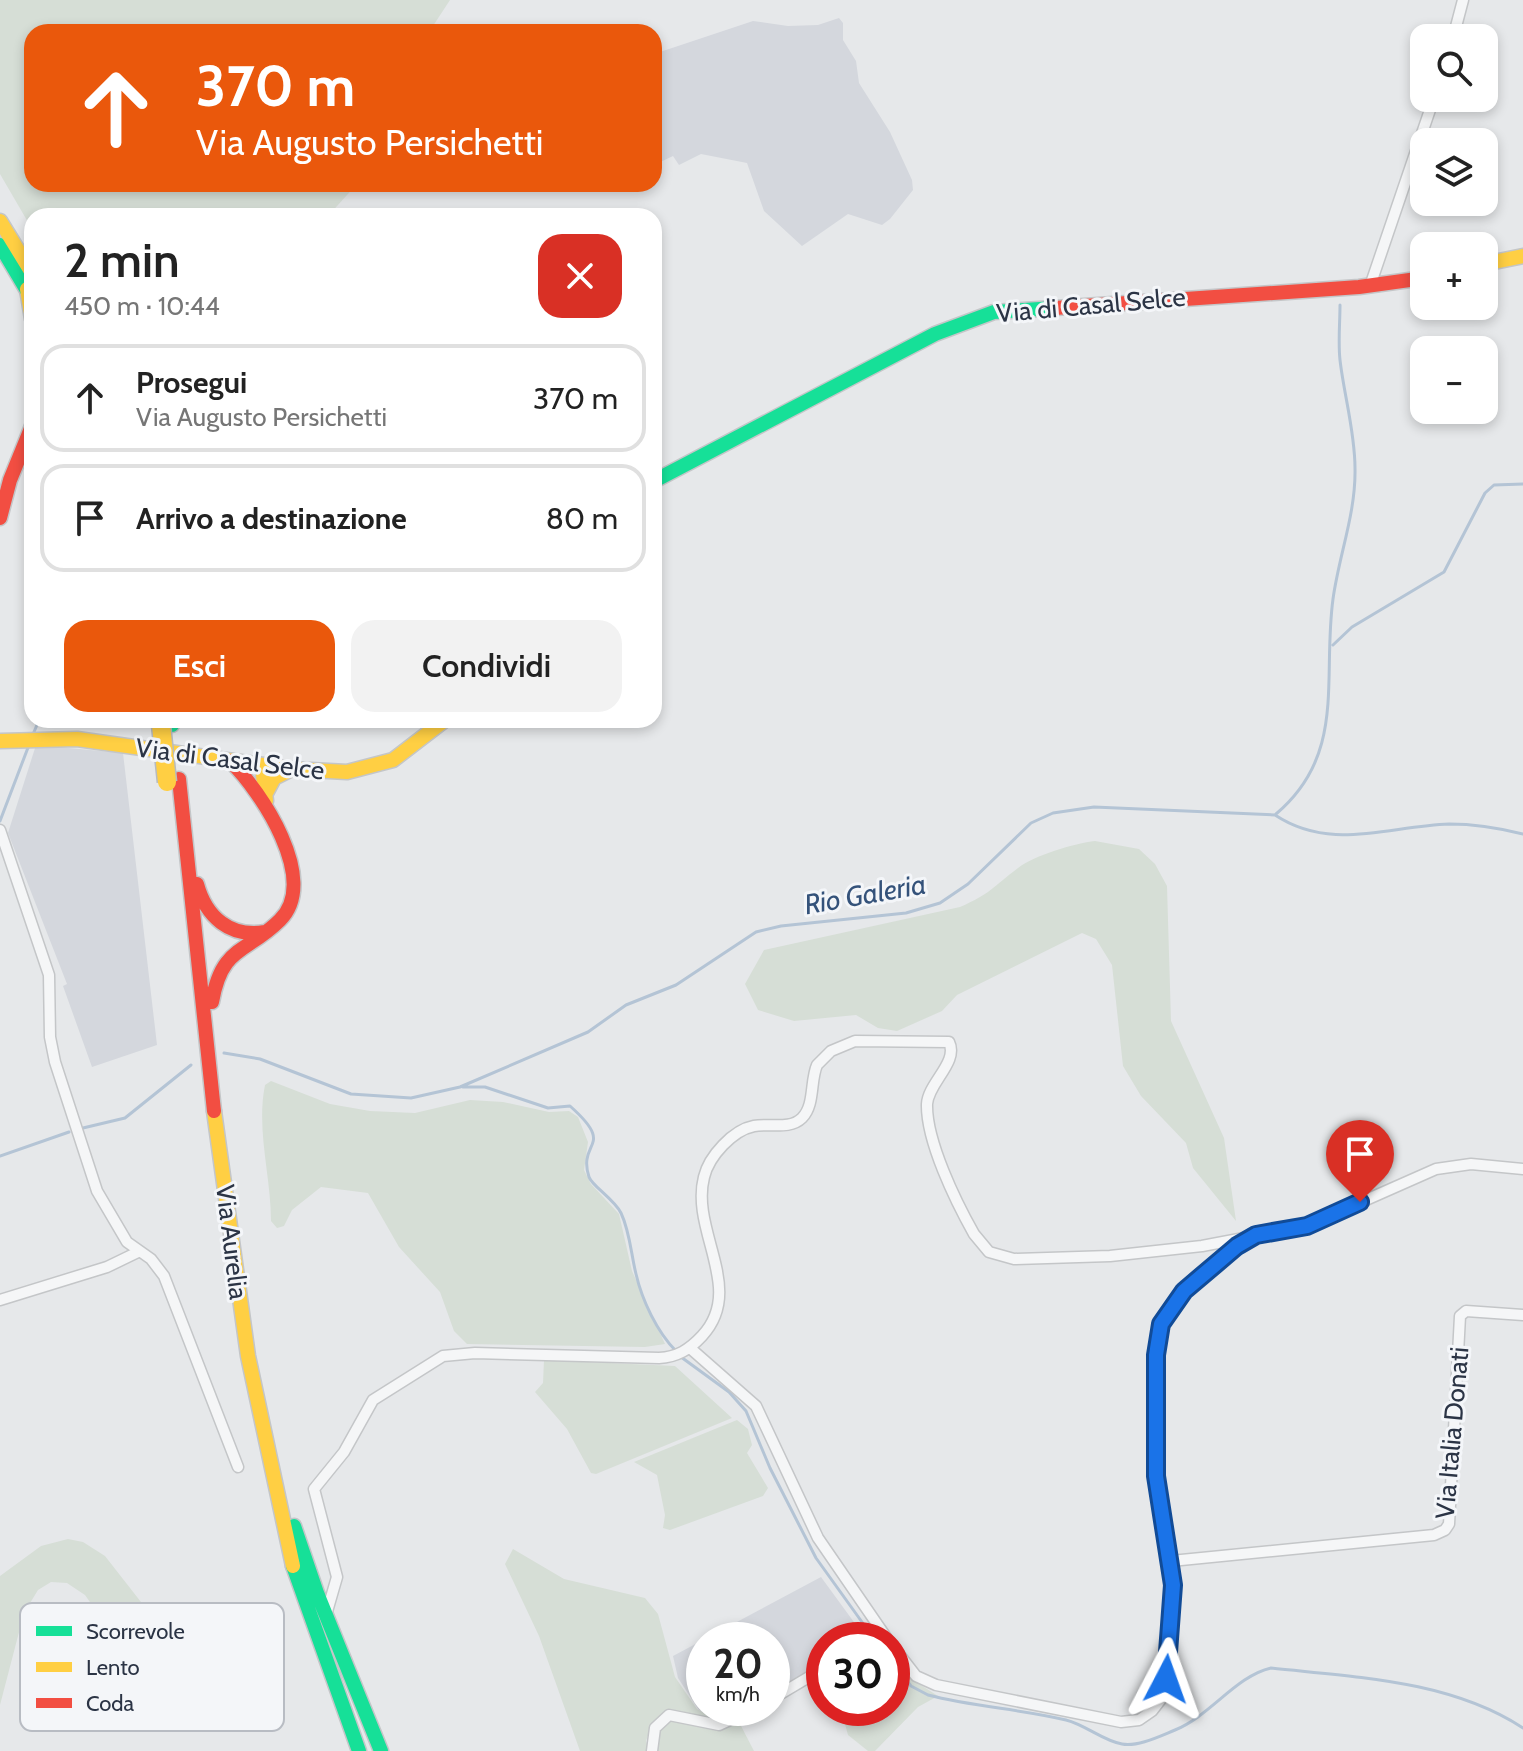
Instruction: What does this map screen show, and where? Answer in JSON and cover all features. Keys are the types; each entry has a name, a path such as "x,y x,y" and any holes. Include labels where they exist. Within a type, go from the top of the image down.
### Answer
{"main road":[{"path":"0,213 3,234 21,277"},
{"path":"1498,261 1523,256"},
{"name":"Via di Casal Selce","path":"662,477 935,334 994,312 1370,286 1410,280"},
{"path":"0,518 24,451"},
{"name":"Via Aurelia","path":"167,728 209,1049 210,1105 230,1321 257,1467 285,1581 346,1751"},
{"name":"Via di Casal Selce","path":"0,741 77,739 262,766 347,772 374,767 403,755 435,728"},
{"path":"230,761 263,797"},
{"path":"209,1049 212,992 217,968 269,930 288,911 296,883 292,861 256,777 262,766"},
{"path":"263,797 274,778 292,769"},
{"path":"173,780 188,810 203,903 218,921 235,931 248,935 269,930"},
{"name":"Via Aurelia","path":"173,780 196,1033 254,1393 298,1583 359,1751"},
{"path":"254,1393 317,1593 381,1751"}],"street":[{"path":"1457,24 1463,0"},
{"path":"1370,286 1429,112"},
{"path":"2,835 49,975 50,1037 84,1152 110,1217 138,1252 151,1259 164,1276 238,1467"},
{"path":"683,1352 715,1321 720,1303 703,1190 708,1167 722,1147 748,1128 788,1125 802,1118 809,1107 817,1065 831,1051 855,1041 943,1039 950,1044 951,1056 929,1095 929,1122 970,1228 981,1245 994,1255 1014,1259 1110,1256 1202,1246 1307,1226 1436,1169 1471,1164 1523,1169"},
{"path":"910,1668 936,1685 1104,1720 1134,1722 1152,1711 1164,1692 1172,1591 1171,1561 1156,1476 1159,1329 1170,1307 1184,1291 1225,1253 1256,1235"},
{"path":"0,1300 107,1267 138,1252"},
{"name":"Via Italia Donati","path":"1171,1561 1434,1535 1447,1529 1460,1316 1466,1311 1523,1315"},
{"path":"326,1615 337,1588 314,1489 344,1452 370,1403 379,1394 433,1360 461,1353 683,1352 756,1406 773,1448 818,1538 871,1622"},
{"path":"317,1593 328,1586 335,1571"},
{"path":"652,1751 655,1728 669,1715 686,1718"}],"shaded area":[{"path":"0,0 450,0 434,24 24,24 24,192 350,192 335,208 24,208 24,215 0,174"},
{"path":"839,18 843,23 843,40 856,61 859,83 890,132 912,180 913,190 882,225 848,214 802,246 764,211 747,163 701,154 679,165 673,156 662,161 662,51 753,21 788,26 818,25"},
{"path":"36,745 123,753 157,1045 92,1067 63,986 67,984 8,833"},
{"path":"1095,841 1139,849 1155,864 1167,886 1171,1021 1224,1138 1236,1221 1193,1168 1186,1143 1141,1096 1123,1066 1112,965 1096,939 1082,933 957,995 942,1011 897,1031 878,1028 856,1015 794,1021 758,1010 745,984 764,950 960,907 985,894 1034,859 1066,847"},
{"path":"271,1081 330,1104 370,1111 415,1113 470,1100 503,1102 549,1112 569,1111 578,1117 588,1142 584,1170 591,1184 619,1214 632,1271 665,1344 645,1347 467,1344 454,1331 440,1292 399,1247 368,1193 321,1187 292,1210 284,1226 277,1228 271,1221 262,1119 265,1085"},
{"path":"544,1360 675,1366 732,1418 596,1474 591,1473 567,1429 535,1392 543,1383"},
{"path":"737,1420 748,1429 752,1445 747,1453 768,1488 763,1496 670,1530 663,1528 665,1515 657,1475 634,1462"},
{"path":"68,1539 83,1542 105,1556 142,1603 91,1603 85,1595 67,1583 51,1582 38,1590 30,1603 20,1603 20,1628 0,1705 0,1576 41,1546"},
{"path":"513,1549 564,1579 645,1598 658,1614 675,1677 686,1693 686,1716 669,1714 656,1721 646,1741 649,1751 580,1751 539,1636 505,1564"},
{"path":"821,1577 854,1622 806,1622 806,1678 790,1688 790,1622 737,1622"},
{"path":"686,1649 686,1690 678,1678 673,1656"},
{"path":"910,1675 938,1696 910,1715"},
{"path":"672,1718 686,1722 686,1726 718,1730 741,1726 754,1751 656,1751 657,1730"},
{"path":"846,1726 899,1726 875,1751 868,1751 848,1735"}],"waterway":[{"path":"1276,814 1298,791 1313,766 1327,714 1333,599 1355,485 1353,441 1339,353 1340,305"},
{"path":"1333,645 1352,627 1444,572 1485,493 1494,485 1523,484"},
{"path":"34,732 36,728"},
{"path":"0,821 29,745"},
{"name":"Rio Galeria","path":"224,1053 260,1059 351,1094 411,1098 460,1087 588,1032 626,1005 676,985 756,932 781,926 906,913 940,903 968,884 1031,823 1053,813 1094,807 1275,815 1296,826 1339,835 1449,824 1523,834"},
{"name":"Rio Galeria","path":"83,1128 125,1118 191,1065"},
{"path":"463,1087 485,1087 548,1108 570,1106 584,1120 594,1137 588,1156 589,1177 621,1213 642,1294 651,1315 676,1351"},
{"name":"Rio Galeria","path":"0,1156 69,1132"},
{"path":"681,1357 729,1392 746,1411 770,1468 816,1558 862,1622"},
{"path":"910,1685 928,1695 1066,1720 1122,1744 1149,1740 1188,1724 1234,1687 1271,1668 1368,1678 1433,1690 1495,1712 1523,1728"}],"traffic: fast":[{"path":"0,245 24,286"},
{"path":"662,477 935,334 994,312 1055,308"},
{"path":"294,1526 317,1593"},
{"path":"293,1566 359,1751"},
{"path":"317,1593 381,1751"}],"traffic: slow":[{"path":"0,221 24,260"},
{"path":"1498,261 1523,256"},
{"path":"161,728 167,782"},
{"path":"0,741 77,739 292,769 347,772 393,760 435,728"},
{"path":"262,766 266,801"},
{"path":"265,795 274,778 292,769"},
{"path":"214,1111 248,1356 293,1566"}],"traffic: jam":[{"path":"1055,308 1359,287 1410,280"},
{"path":"0,518 10,480 24,446"},
{"path":"212,1002 216,984 229,960 280,920 291,903 293,882 282,837 257,793 230,761"},
{"path":"179,779 214,1111"},
{"path":"197,884 206,906 221,923 241,932 265,932"}],"route":[{"path":"1166,1679 1173,1585 1156,1476 1156,1355 1161,1324 1184,1291 1225,1253 1253,1240 1256,1235 1299,1229 1360,1202"}]}
